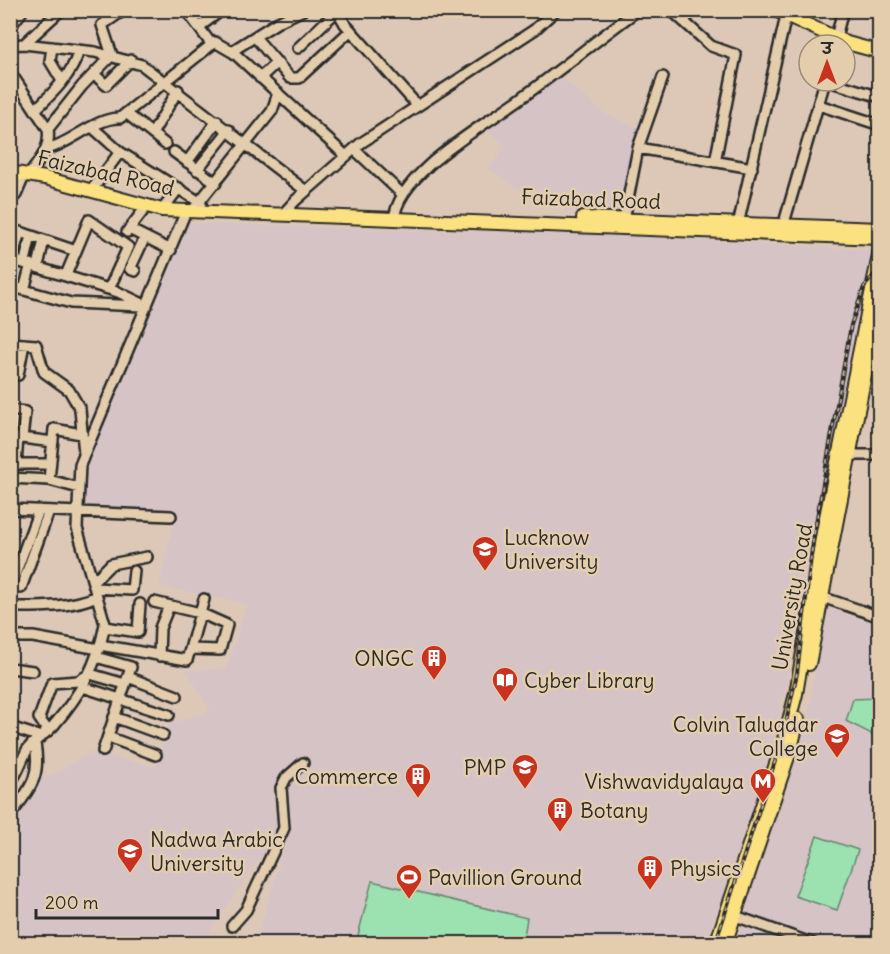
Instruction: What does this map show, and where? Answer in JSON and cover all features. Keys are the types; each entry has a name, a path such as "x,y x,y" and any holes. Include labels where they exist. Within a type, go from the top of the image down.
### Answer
{"main road":[{"path":"781,13 818,33"},
{"path":"857,47 879,52"},
{"name":"Faizabad Road","path":"10,172 27,174 162,210 193,208 301,214 311,217 394,216 623,224 879,229"},
{"name":"Faizabad Road","path":"782,228 879,238"},
{"path":"879,229 879,238"},
{"name":"University Road","path":"716,944 786,734 796,694 844,455 879,250"},
{"name":"University Road","path":"844,455 874,356 879,297"},
{"name":"University Road","path":"725,944 791,748 816,595"}],"street":[{"path":"10,27 23,10"},
{"path":"112,55 102,25 124,10"},
{"path":"186,10 212,45"},
{"path":"232,51 278,22 303,10"},
{"path":"284,213 350,153 417,105 534,30 556,10"},
{"path":"394,216 396,205 403,195 447,148 523,97 588,45 638,10"},
{"path":"671,10 711,46 736,55 715,162"},
{"path":"683,21 694,10"},
{"path":"837,33 843,10"},
{"path":"24,44 60,11"},
{"path":"199,27 222,11"},
{"path":"298,48 337,11 350,31 417,105"},
{"path":"737,227 752,168 781,13"},
{"path":"255,37 290,78 298,78 350,31"},
{"path":"46,149 58,147 107,118 120,118 215,42 232,51 260,78 403,195"},
{"path":"11,45 24,44 79,50 131,60 166,81 306,191"},
{"path":"52,47 50,61 62,81"},
{"path":"36,110 76,63 79,50"},
{"path":"48,129 112,55"},
{"path":"94,74 106,85 131,60"},
{"path":"260,78 277,62"},
{"path":"10,72 48,129 49,138 46,149 27,174 16,195 10,198"},
{"path":"623,224 638,148 663,77"},
{"path":"152,134 178,90"},
{"path":"857,90 879,97"},
{"path":"12,779 28,749 83,687 99,650 105,627 77,528 84,454 171,250 193,208 216,183 272,111 278,93"},
{"path":"782,228 823,93"},
{"path":"819,105 879,125"},
{"path":"126,113 165,144"},
{"path":"187,162 217,122"},
{"path":"92,127 120,152 179,188 193,208"},
{"path":"197,170 229,130"},
{"path":"638,148 752,168"},
{"path":"91,191 120,152"},
{"path":"174,152 216,183"},
{"path":"162,210 179,188"},
{"path":"120,241 146,207"},
{"path":"66,275 89,220 128,247 109,289"},
{"path":"129,229 171,250"},
{"path":"76,251 20,232 11,259 32,263 109,289 147,306"},
{"path":"31,236 32,263"},
{"path":"120,265 133,270 145,237"},
{"path":"24,290 32,263 44,240"},
{"path":"10,286 71,303 147,306"},
{"path":"10,343 36,345 44,372 69,390 76,400 80,409 84,454"},
{"path":"10,374 18,375 24,344"},
{"path":"10,410 25,412 22,438"},
{"path":"49,480 54,429 81,434"},
{"path":"49,464 14,464 18,438 53,441"},
{"path":"844,455 879,455"},
{"path":"10,478 49,480 79,488"},
{"path":"10,509 171,516"},
{"path":"10,588 44,511"},
{"path":"21,588 44,511"},
{"path":"10,607 45,607 82,603 95,589 111,564 147,557"},
{"path":"10,560 20,563"},
{"path":"95,589 132,590 134,572"},
{"path":"816,595 879,617"},
{"path":"10,637 33,637 99,650 187,660 204,599"},
{"path":"154,602 200,613 227,625 220,650 190,649"},
{"path":"105,627 138,632 140,604"},
{"path":"159,656 160,628 169,606"},
{"path":"99,650 131,667 103,751"},
{"path":"10,668 33,671"},
{"path":"15,808 30,788 38,765 41,737 39,718 52,683 78,681 90,674 127,681 177,696"},
{"path":"83,687 169,715"},
{"path":"114,717 163,735"},
{"path":"10,727 41,737"},
{"path":"108,737 156,754"},
{"path":"232,926 246,910 284,828 281,788 286,778 303,763"},
{"path":"741,918 808,942"}],"shaded area":[{"path":"557,74 604,113 640,129 622,215 564,212 564,198 543,197 517,188 489,169 505,146 485,127"},
{"name":"Lucknow University","path":"189,223 655,237 868,250 873,261 812,538 787,680 769,759 706,943 256,943 286,840 282,825 202,943 11,944 11,821 39,780 60,771 91,752 156,767 169,723 211,712 186,670 226,669 247,604 159,586 175,513 81,511 83,468"},
{"name":"Colvin Taluqdar College","path":"829,608 879,625 879,943 733,944 809,710 816,662"}],"green space":[{"path":"880,698 879,743 870,733 846,721 853,699"},
{"path":"817,836 858,850 837,910 795,896"},
{"name":"Pavillion Ground","path":"372,881 527,918 523,943 356,943"}],"railway":[{"path":"715,944 782,740 797,673 813,540 851,325 864,287 880,268"}],"place":[{"name":"Lucknow University","path":"485,572"},
{"name":"ONGC","path":"434,681"},
{"name":"Cyber Library","path":"505,703"},
{"name":"Colvin Taluqdar College","path":"837,759"},
{"name":"PMP","path":"525,790"},
{"name":"Commerce","path":"418,799"},
{"name":"Vishwavidyalaya","path":"763,804"},
{"name":"Botany","path":"560,833"},
{"name":"Nadwa Arabic University","path":"130,874"},
{"name":"Physics","path":"650,891"},
{"name":"Pavillion Ground","path":"409,900"}]}
